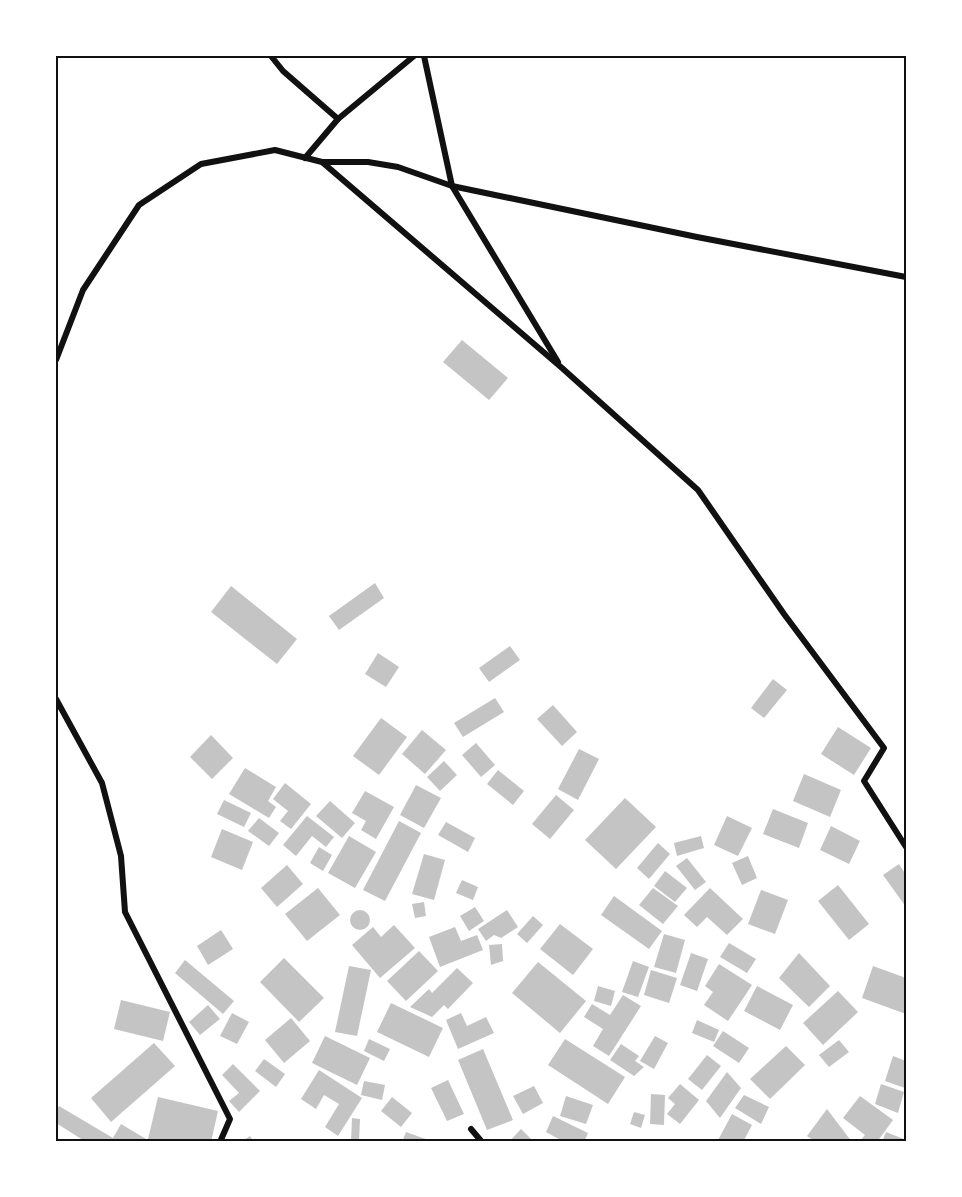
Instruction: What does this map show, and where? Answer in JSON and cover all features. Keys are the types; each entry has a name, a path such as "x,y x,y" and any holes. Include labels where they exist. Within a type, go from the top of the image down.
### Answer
{"street":[{"path":"272,56 283,71 338,119"},
{"path":"306,158 338,119 414,56"},
{"path":"424,56 452,186 562,368"},
{"path":"56,360 83,290 139,206 201,164 275,150 322,162 368,162 398,167 452,186 906,277"},
{"path":"322,162 562,368 698,490 784,614 884,748 864,781 906,847"},
{"path":"56,699 102,783 121,856 125,912 230,1119 220,1142"},
{"path":"471,1129 482,1142"}],"building":[{"path":"462,340 508,378 489,400 443,362"},
{"path":"375,583 384,598 339,630 329,616"},
{"path":"231,586 297,639 277,664 211,612"},
{"path":"510,646 520,660 489,682 479,668"},
{"path":"378,653 399,667 386,687 365,674"},
{"path":"773,679 787,690 764,718 751,708"},
{"path":"495,698 504,712 463,737 454,723"},
{"path":"553,705 577,732 562,746 537,719"},
{"path":"381,718 407,737 379,775 353,756"},
{"path":"838,727 871,748 854,775 821,754"},
{"path":"422,730 446,750 425,774 402,754"},
{"path":"211,735 233,758 212,779 190,757"},
{"path":"476,743 495,765 481,777 462,755"},
{"path":"579,749 599,759 578,800 558,789"},
{"path":"444,761 457,775 440,791 427,777"},
{"path":"245,768 276,787 268,801 276,807 269,818 229,794"},
{"path":"498,770 524,791 513,805 487,784"},
{"path":"804,774 841,790 830,817 793,801"},
{"path":"285,783 311,804 291,829 280,821 288,811 273,799"},
{"path":"416,785 441,798 424,828 400,815"},
{"path":"365,791 394,807 376,839 361,830 366,821 352,813"},
{"path":"556,795 574,810 550,839 532,824"},
{"path":"625,798 656,827 616,869 585,840"},
{"path":"224,800 251,813 244,827 217,814"},
{"path":"330,801 355,823 342,838 316,816"},
{"path":"773,809 808,823 799,848 763,834"},
{"path":"307,816 334,837 326,847 312,836 296,856 283,845"},
{"path":"727,816 752,828 738,856 714,845"},
{"path":"259,818 279,833 269,846 248,831"},
{"path":"399,821 421,833 385,901 363,890"},
{"path":"446,822 475,838 468,852 438,835"},
{"path":"831,826 860,841 849,864 820,850"},
{"path":"222,829 253,842 242,870 211,857"},
{"path":"349,836 376,852 355,888 328,873"},
{"path":"701,836 704,848 677,856 674,843"},
{"path":"658,843 670,854 649,879 637,868"},
{"path":"319,847 332,855 323,871 310,863"},
{"path":"424,854 445,860 434,900 412,894"},
{"path":"748,856 757,878 742,885 732,863"},
{"path":"687,858 706,882 695,890 676,866"},
{"path":"899,864 906,875 906,907 883,875"},
{"path":"287,865 303,884 277,907 261,888"},
{"path":"665,871 687,888 675,902 654,886"},
{"path":"462,880 478,887 473,900 456,893"},
{"path":"838,885 869,924 849,940 818,901"},
{"path":"318,888 340,915 307,941 285,914"},
{"path":"653,888 678,906 663,924 639,905"},
{"path":"710,888 743,919 727,935 707,917 697,927 684,915"},
{"path":"761,890 788,900 775,934 748,924"},
{"path":"614,896 662,931 649,949 601,915"},
{"path":"424,902 426,916 415,918 412,904"},
{"path":"475,907 484,921 469,931 460,916"},
{"path":"360,910 367,913 370,920 367,927 360,930 353,927 350,920 353,913"},
{"path":"507,910 518,927 501,938 494,935 486,941 478,929"},
{"path":"533,916 543,925 527,943 517,934"},
{"path":"560,924 593,949 573,975 540,949"},
{"path":"394,925 415,948 380,978 352,945 373,927 381,937"},
{"path":"455,927 461,941 477,935 483,950 440,967 429,937"},
{"path":"221,930 233,949 208,965 197,946"},
{"path":"664,934 685,940 676,973 654,967"},
{"path":"729,943 756,959 747,973 720,957"},
{"path":"502,944 503,961 491,965 489,945"},
{"path":"419,951 438,971 406,1001 387,981"},
{"path":"691,953 708,959 697,991 680,985"},
{"path":"799,953 830,986 809,1007 779,978"},
{"path":"284,958 324,998 299,1022 260,982"},
{"path":"185,960 234,1001 223,1014 175,973"},
{"path":"633,961 649,967 638,997 622,992"},
{"path":"538,962 586,1001 560,1033 512,993"},
{"path":"719,964 752,985 728,1021 704,1005 713,992 705,986"},
{"path":"349,966 371,970 357,1036 335,1032"},
{"path":"873,966 906,978 906,1014 862,998"},
{"path":"457,968 473,983 448,1009 444,1005 432,1017 410,1007 429,989 432,993"},
{"path":"651,970 677,978 669,1003 644,995"},
{"path":"598,986 615,991 611,1006 594,1001"},
{"path":"757,986 793,1005 780,1030 744,1011"},
{"path":"838,991 858,1012 823,1045 803,1023"},
{"path":"623,995 641,1006 609,1056 593,1046 603,1029 584,1017 592,1004 610,1015"},
{"path":"121,1000 170,1012 163,1041 114,1029"},
{"path":"391,1003 443,1028 429,1057 377,1032"},
{"path":"208,1005 220,1019 200,1035 189,1022"},
{"path":"232,1013 249,1022 237,1044 220,1036"},
{"path":"461,1013 467,1026 486,1017 494,1033 458,1049 446,1020"},
{"path":"291,1018 310,1041 284,1063 265,1040"},
{"path":"697,1020 719,1030 714,1042 692,1033"},
{"path":"723,1031 749,1048 739,1063 713,1046"},
{"path":"325,1036 370,1058 357,1085 312,1063"},
{"path":"655,1036 668,1043 654,1069 640,1061"},
{"path":"369,1039 390,1049 384,1061 364,1051"},
{"path":"565,1039 625,1077 608,1104 548,1065"},
{"path":"839,1040 849,1052 829,1067 819,1055"},
{"path":"154,1043 175,1066 111,1122 91,1098"},
{"path":"621,1044 639,1056 635,1061 644,1067 634,1076 610,1060"},
{"path":"786,1046 805,1065 770,1099 750,1079"},
{"path":"483,1049 513,1120 487,1130 458,1060"},
{"path":"707,1055 721,1066 702,1090 688,1079"},
{"path":"893,1056 906,1061 905,1088 885,1081"},
{"path":"264,1059 285,1074 276,1087 255,1071"},
{"path":"233,1064 260,1091 239,1112 229,1101 239,1093 222,1075"},
{"path":"319,1070 362,1098 338,1136 325,1127 339,1104 324,1095 316,1109 301,1099"},
{"path":"727,1072 741,1088 720,1118 706,1101"},
{"path":"448,1080 464,1114 447,1121 431,1088"},
{"path":"364,1081 385,1085 382,1100 361,1095"},
{"path":"680,1084 699,1100 680,1124 667,1114 675,1104 668,1098"},
{"path":"881,1084 904,1092 898,1113 875,1104"},
{"path":"534,1086 543,1103 523,1114 513,1096"},
{"path":"651,1094 665,1095 664,1125 650,1124"},
{"path":"744,1095 769,1107 761,1124 735,1108"},
{"path":"566,1096 593,1105 586,1124 560,1116"},
{"path":"860,1096 893,1120 877,1142 859,1142 865,1135 843,1118"},
{"path":"158,1097 218,1111 211,1142 161,1142 148,1139"},
{"path":"392,1097 412,1113 401,1127 381,1111"},
{"path":"59,1106 113,1138 121,1124 151,1142 86,1142 56,1123 56,1112"},
{"path":"827,1109 852,1142 816,1142 807,1136"},
{"path":"634,1112 645,1115 641,1128 630,1124"},
{"path":"732,1114 752,1125 743,1142 717,1142"},
{"path":"553,1116 588,1133 584,1142 564,1142 546,1132"},
{"path":"352,1118 360,1119 359,1142 351,1142"},
{"path":"521,1129 534,1142 509,1142"},
{"path":"406,1132 431,1141 431,1142 402,1142"},
{"path":"886,1132 906,1140 906,1142 882,1142"},
{"path":"250,1136 254,1142 241,1142"}]}
